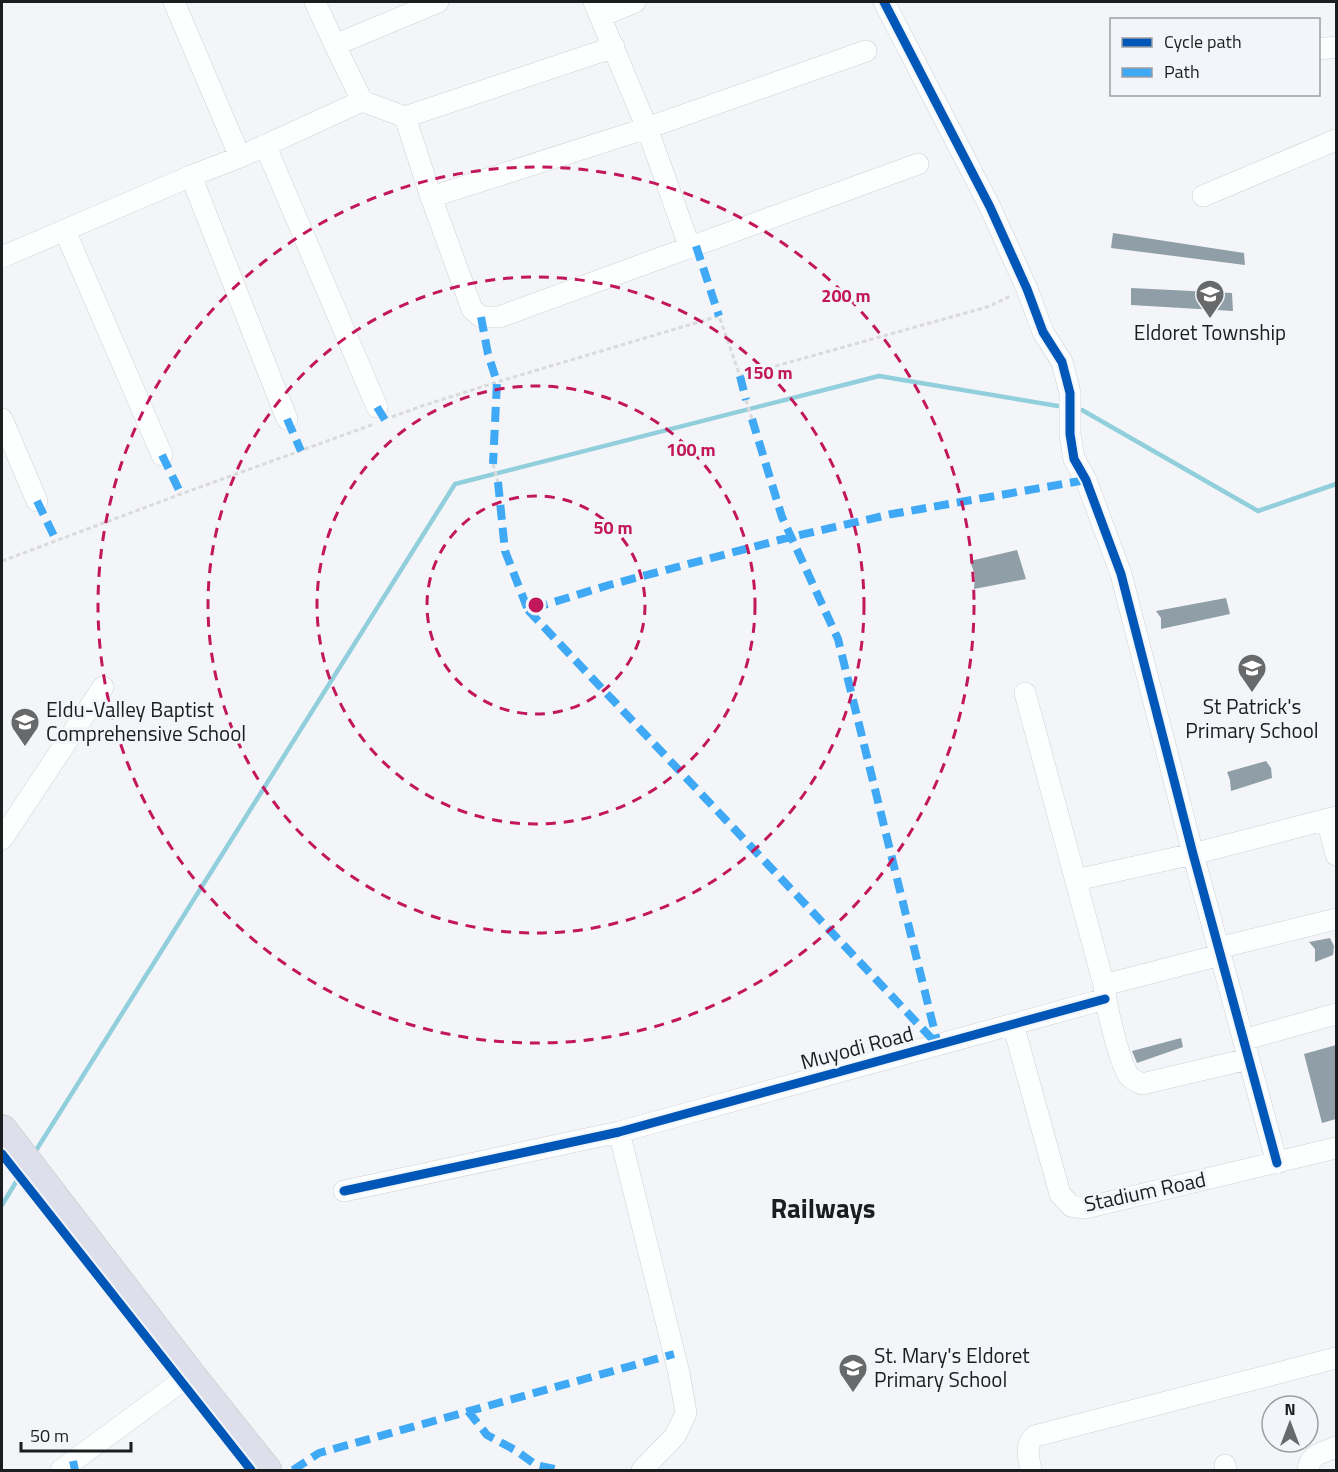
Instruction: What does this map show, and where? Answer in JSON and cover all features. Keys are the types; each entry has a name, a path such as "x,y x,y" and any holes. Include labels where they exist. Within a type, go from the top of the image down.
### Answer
{"highway":[{"path":"2,1130 266,1470"}],"street":[{"path":"174,2 240,157"},
{"path":"315,2 362,101 405,117 614,47"},
{"path":"334,45 438,2"},
{"path":"635,2 598,9 647,128 690,248"},
{"path":"884,2 990,207 1027,289 1043,332 1062,362 1070,393 1070,434 1074,459 1086,480 1121,574 1193,854 1277,1163"},
{"path":"1320,49 1336,47"},
{"path":"431,197 647,128 866,51"},
{"path":"2,257 240,157 362,101"},
{"path":"405,117 431,197 472,309 481,317 499,317 918,164"},
{"path":"1203,196 1336,140"},
{"path":"265,145 379,417"},
{"path":"191,176 287,420"},
{"path":"65,231 162,455"},
{"path":"2,419 37,501"},
{"path":"2,839 103,687"},
{"path":"1025,693 1123,1065 1130,1077 1142,1084 1246,1049 1336,1014"},
{"path":"1076,880 1193,854 1332,818 1336,855"},
{"name":"Muyodi Road","path":"344,1191 618,1132 1013,1024 1219,951 1336,920"},
{"name":"Stadium Road","path":"1013,1024 1060,1194 1071,1206 1085,1208 1336,1149"},
{"path":"618,1132 679,1373 686,1413 675,1436 642,1470"},
{"path":"1031,1470 1028,1447 1029,1440 1035,1436 1336,1358"},
{"path":"61,1470 190,1375"},
{"path":"1308,1470 1314,1456 1336,1447"}],"path":[{"path":"2,561 379,417 719,316 740,376 987,307 1027,289"},
{"path":"746,400 752,418"},
{"path":"493,464 498,482"}],"building":[{"path":"1113,233 1244,253 1245,265 1111,248"},
{"path":"1131,288 1232,293 1233,311 1131,305"},
{"path":"1017,550 1026,579 974,589 975,575 970,561"},
{"path":"1226,598 1230,614 1161,629 1161,618 1156,611"},
{"path":"1266,761 1271,768 1272,778 1231,791 1227,772"},
{"path":"1330,938 1334,946 1333,955 1315,962 1315,949 1309,942"},
{"path":"1181,1038 1183,1047 1137,1063 1132,1051"},
{"path":"1336,1045 1336,1119 1322,1123 1304,1054"}],"waterway":[{"path":"35,1152 455,484 879,376 1058,406"},
{"path":"1082,410 1258,511 1336,484"},
{"path":"2,1205 19,1177"}],"marked path":[{"path":"696,246 719,316"},
{"path":"481,317 488,354 497,382 493,464"},
{"path":"740,376 746,400"},
{"path":"377,407 385,420"},
{"path":"287,419 301,451"},
{"path":"752,419 782,517 838,639 938,1045"},
{"path":"162,455 181,494"},
{"path":"498,482 505,551 528,610 609,585 791,537 892,514 1086,480"},
{"path":"37,501 56,540"},
{"path":"528,610 936,1043"},
{"path":"293,1470 319,1453 674,1354"},
{"path":"468,1411 487,1435 515,1450 536,1465 559,1470"},
{"path":"73,1461 75,1470"}],"cycle path":[{"path":"884,2 990,207 1027,289 1043,332 1062,362 1070,393 1070,434 1074,459 1086,480 1121,574 1193,854 1277,1163"},
{"path":"344,1191 619,1132 1105,999"},
{"path":"2,1154 251,1470"}],"place":[{"name":"Eldoret Township","path":"1210,320"},
{"name":"St Patrick's Primary School","path":"1252,694"},
{"name":"Eldu-Valley Baptist Comprehensive School","path":"25,748"},
{"name":"St. Mary's Eldoret Primary School","path":"853,1394"}],"district":[{"name":"Railways","path":"823,1209"}]}
